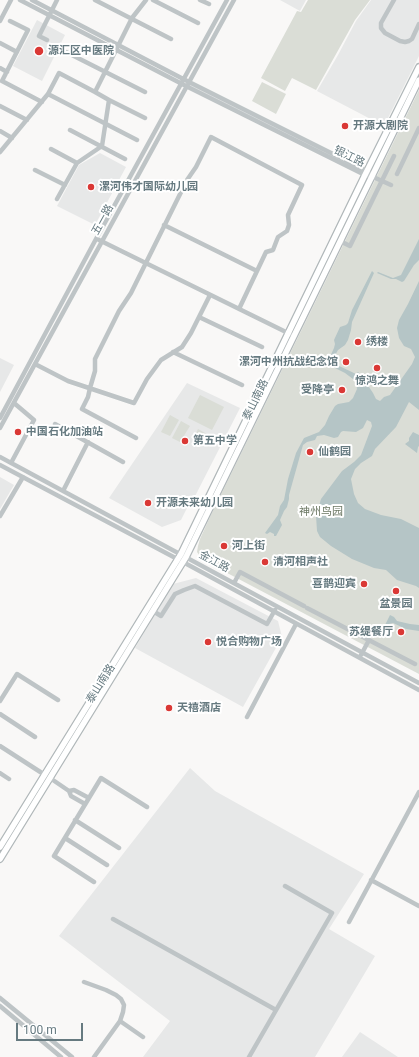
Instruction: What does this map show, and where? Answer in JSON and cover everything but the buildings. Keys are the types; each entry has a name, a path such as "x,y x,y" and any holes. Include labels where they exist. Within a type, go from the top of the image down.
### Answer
{"main road":[{"name":"泰山南路","path":"138,629 153,612 182,558 368,174 417,82 419,67"},
{"name":"泰山南路","path":"291,335 340,241 368,174"},
{"name":"泰山南路","path":"0,859 47,777 182,558"},
{"name":"泰山南路","path":"0,847 47,777"}],"street":[{"path":"0,21 11,0"},
{"name":"银江路","path":"20,0 116,50 391,185"},
{"name":"银江路","path":"32,0 118,45 185,83"},
{"path":"47,40 39,36 57,0"},
{"path":"95,0 171,39"},
{"path":"95,92 132,18 146,0"},
{"path":"153,0 198,22"},
{"path":"200,0 209,4"},
{"name":"五一路","path":"0,428 102,242 227,0"},
{"name":"五一路","path":"0,418 96,239 234,0"},
{"path":"394,0 381,23 381,28 385,33 400,41 409,41 412,39 419,24"},
{"path":"10,21 28,30 2,81 42,102"},
{"path":"0,43 17,52"},
{"path":"66,52 145,92"},
{"path":"0,68 7,72"},
{"path":"0,152 48,94 59,73 145,118"},
{"path":"48,94 137,140"},
{"path":"57,199 77,163 102,146 109,100"},
{"path":"0,106 27,120"},
{"path":"397,174 419,128"},
{"path":"70,130 125,158"},
{"path":"0,131 12,138"},
{"path":"136,438 82,409 88,397 95,370 95,359 119,311 131,293 187,180 196,167 211,137 302,185 288,215 289,225 287,231 278,237 273,250 266,252 239,309"},
{"path":"51,149 77,163"},
{"path":"340,241 350,246 394,156"},
{"path":"35,170 65,185"},
{"path":"164,225 257,270"},
{"path":"96,239 291,335"},
{"path":"35,364 68,381 134,403 147,379 161,360 182,346 191,334 210,295"},
{"path":"199,317 262,347"},
{"path":"173,352 242,385"},
{"path":"12,463 34,420 14,403"},
{"path":"55,424 123,462"},
{"path":"63,491 88,442"},
{"name":"金江路","path":"0,457 182,558 274,612 419,690"},
{"name":"金江路","path":"0,464 88,511 234,583 419,683"},
{"path":"0,516 23,477"},
{"path":"88,511 90,506"},
{"path":"234,583 240,572 415,664"},
{"path":"153,612 161,616 175,594 195,586 267,624 277,606"},
{"path":"247,717 296,624"},
{"path":"360,658 369,640"},
{"path":"0,701 17,674 58,700"},
{"path":"0,714 36,737"},
{"path":"0,746 69,791 71,796 85,804"},
{"path":"0,773 9,778"},
{"path":"94,882 54,856 101,778 147,807"},
{"path":"69,791 74,790 89,798"},
{"path":"349,922 419,792"},
{"path":"75,820 119,848"},
{"path":"65,838 107,865"},
{"path":"372,880 419,906"},
{"path":"249,1057 332,913 285,886"},
{"path":"113,919 276,1010"},
{"path":"84,982 106,990 121,999 124,1005 120,1021 94,1057"},
{"path":"0,998 72,1057"},
{"path":"0,1006 61,1057"},
{"path":"120,1021 143,1037"}],"shaded area":[{"path":"280,0 306,0 300,11"},
{"path":"371,0 419,0 419,56 384,126 317,91 356,21"},
{"name":"源汇区中医院","path":"37,20 65,35 42,81 13,66"},
{"name":"漯河伟才国际幼儿园","path":"100,153 126,167 95,225 57,206 79,165"},
{"path":"419,239 419,260 404,281 402,282 396,279 391,279 377,273 378,272 393,278 401,275"},
{"path":"372,271 374,273 352,322 348,340 345,345 338,350 332,361 333,364 356,374 358,372 376,399 380,401 384,397 390,395 412,364 415,357 411,349 404,346 399,338 397,328 399,320 419,281 419,410 409,402 396,427 375,449 372,456 355,469 351,479 354,494 358,503 365,509 381,515 401,519 419,528 419,588 397,580 386,570 374,568 352,559 331,546 320,537 317,531 316,516 321,499 342,471 361,455 372,426 371,422 367,420 363,428 356,432 343,431 338,437 334,438 324,435 317,436 315,440 307,442 303,445 287,507 280,520 282,525 276,536 270,532 267,534 265,533 278,515 280,506 284,500 288,479 296,453 304,438 319,432 325,425 335,406 349,402 353,398 357,389 356,382 345,373 331,366 329,359 334,348 334,340 340,327 348,323 352,310"},
{"path":"0,358 14,365 0,392"},
{"name":"第五中学","path":"187,383 240,408 189,508 175,501 187,508 181,520 162,527 109,498"},
{"path":"413,432 419,435 419,446 417,453 405,444 409,441 409,438"},
{"path":"0,477 14,485 0,509"},
{"name":"悦合购物广场","path":"196,578 278,621 282,637 243,707 135,648 173,584"},
{"path":"390,615 397,621 419,625 419,631 406,629 393,623 385,625"},
{"path":"190,768 215,791 364,874 329,929 375,956 315,1057 143,1057 170,1021 59,936"},
{"path":"360,1032 398,1057 342,1057"}],"green space":[{"path":"308,0 370,0 355,20 316,90 292,78 285,91 261,78 297,11 301,12"},
{"path":"262,82 286,94 276,114 252,101"},
{"name":"神州鸟园","path":"419,90 419,674 212,565 202,559 197,552 200,539 210,517"},
{"path":"200,395 224,407 212,430 188,418"},
{"path":"170,415 179,420 170,436 161,432"},
{"path":"181,421 190,426 180,442 172,438"},
{"path":"198,429 214,438 209,447 193,439"}],"place":[{"name":"源汇区中医院","path":"39,51"},
{"name":"开源大剧院","path":"345,126"},
{"name":"漯河伟才国际幼儿园","path":"91,187"},
{"name":"绣楼","path":"358,342"},
{"name":"漯河中州抗战纪念馆","path":"346,362"},
{"name":"惊鸿之舞","path":"377,368"},
{"name":"受降亭","path":"342,390"},
{"name":"中国石化加油站","path":"18,432"},
{"name":"第五中学","path":"185,441"},
{"name":"仙鹤园","path":"310,452"},
{"name":"开源未来幼儿园","path":"148,503"},
{"name":"河上街","path":"224,546"},
{"name":"清河相声社","path":"265,562"},
{"name":"喜鹊迎宾","path":"364,584"},
{"name":"盆景园","path":"396,591"},
{"name":"苏缇餐厅","path":"401,632"},
{"name":"悦合购物广场","path":"208,642"},
{"name":"天禧酒店","path":"169,708"}]}
